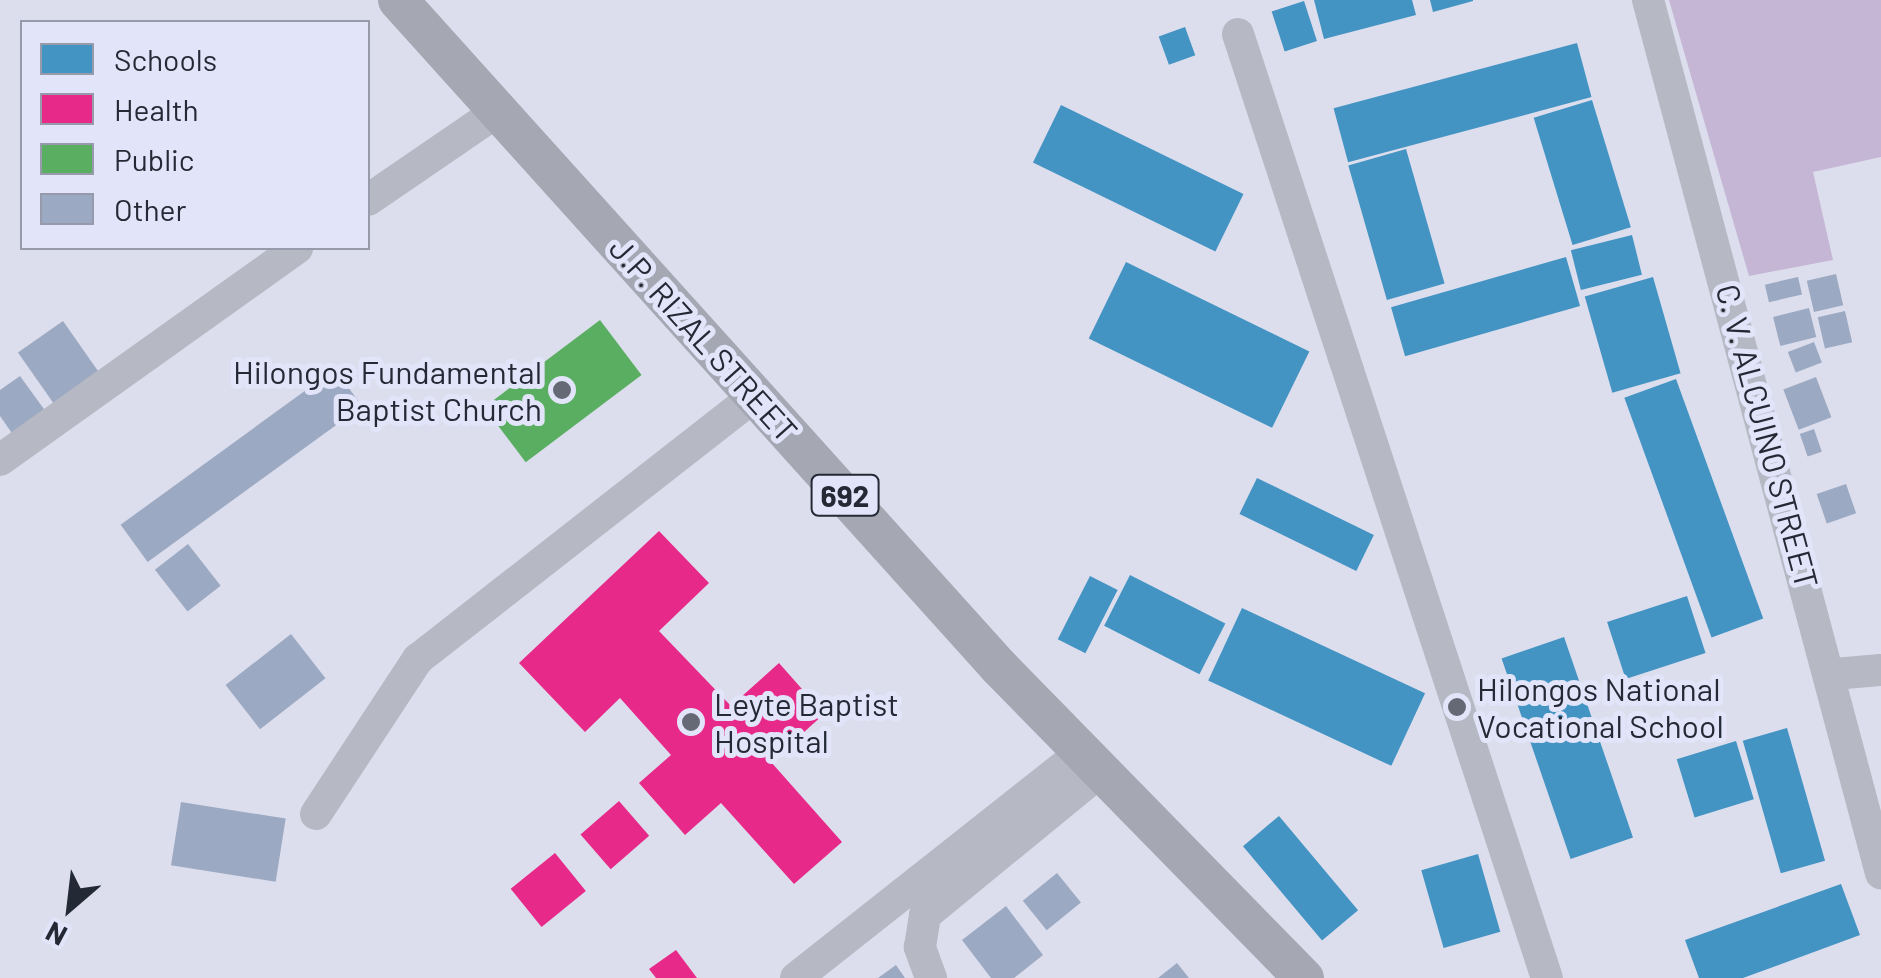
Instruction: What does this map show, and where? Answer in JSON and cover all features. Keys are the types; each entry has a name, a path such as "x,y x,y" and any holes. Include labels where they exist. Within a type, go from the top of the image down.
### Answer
{"main road":[{"name":"J.P. RIZAL STREET","path":"398,0 1091,762 1304,978"}],"street":[{"name":"C. V. ALCUINO STREET","path":"1648,0 1834,674 1881,873"},
{"path":"1238,34 1548,978"},
{"path":"370,199 498,111"},
{"path":"0,460 295,250"},
{"path":"316,814 418,658 755,396"},
{"path":"1834,674 1881,670"},
{"path":"796,978 1091,762"},
{"path":"931,978 920,948 924,915 1091,762"}],"shaded area":[{"path":"1669,0 1881,0 1881,157 1813,172 1833,260 1749,276"}],"building: Schools":[{"path":"1314,0 1412,0 1416,15 1324,39"},
{"path":"1430,0 1473,0 1473,1 1433,12"},
{"path":"1304,1 1317,41 1285,51 1272,12"},
{"path":"1185,27 1195,55 1169,65 1159,37"},
{"path":"1577,43 1591,97 1348,162 1334,108"},
{"path":"1592,100 1631,227 1573,245 1534,118"},
{"path":"1061,105 1243,194 1215,252 1033,163"},
{"path":"1406,149 1445,284 1387,300 1348,166"},
{"path":"1632,235 1642,275 1581,290 1571,250"},
{"path":"1566,257 1580,306 1405,356 1391,307"},
{"path":"1126,262 1309,351 1272,428 1089,338"},
{"path":"1653,277 1681,373 1612,393 1585,297"},
{"path":"1676,379 1763,619 1712,637 1624,398"},
{"path":"1257,478 1374,535 1356,571 1239,514"},
{"path":"1130,575 1225,624 1199,674 1104,626"},
{"path":"1090,576 1118,590 1085,653 1058,639"},
{"path":"1687,596 1706,653 1626,679 1607,622"},
{"path":"1242,608 1425,693 1391,766 1208,681"},
{"path":"1564,637 1633,837 1571,859 1502,658"},
{"path":"1787,728 1825,861 1781,873 1743,741"},
{"path":"1736,741 1754,799 1695,817 1677,759"},
{"path":"1279,816 1358,910 1322,940 1243,846"},
{"path":"1478,854 1500,932 1444,948 1421,870"},
{"path":"1841,884 1860,935 1743,978 1699,978 1685,940"}],"building: Health":[{"path":"659,531 709,583 659,631 731,706 779,663 824,714 771,762 842,842 794,884 721,803 685,835 639,783 671,755 620,698 585,732 519,663"},
{"path":"619,801 649,836 611,869 581,834"},
{"path":"555,853 586,891 542,927 511,889"},
{"path":"676,950 697,978 656,978 649,969"}],"building: Public":[{"name":"Hilongos Fundamental Baptist Church","path":"600,320 642,375 526,462 484,407"}],"building: Other":[{"path":"1836,274 1843,305 1814,312 1807,281"},
{"path":"1798,277 1802,295 1769,302 1765,285"},
{"path":"1809,308 1816,337 1780,346 1773,317"},
{"path":"1845,311 1852,342 1825,348 1818,317"},
{"path":"63,321 99,372 54,403 18,353"},
{"path":"1814,342 1822,363 1796,373 1788,352"},
{"path":"335,369 362,406 148,562 121,525"},
{"path":"20,376 49,416 16,439 0,416 0,390"},
{"path":"1816,377 1831,417 1799,430 1783,390"},
{"path":"1814,429 1822,452 1808,457 1800,434"},
{"path":"1846,484 1856,513 1827,523 1817,494"},
{"path":"188,544 221,586 188,612 155,570"},
{"path":"291,634 325,678 260,729 226,685"},
{"path":"181,802 286,819 276,882 171,865"},
{"path":"1057,873 1081,903 1047,930 1023,901"},
{"path":"1006,906 1043,955 1014,978 991,978 962,940"},
{"path":"1177,963 1189,978 1158,978"},
{"path":"896,965 905,978 878,978"}],"place":[{"name":"Hilongos Fundamental Baptist Church","path":"562,390"},
{"name":"Hilongos National Vocational School","path":"1457,707"},
{"name":"Leyte Baptist Hospital","path":"691,722"}]}
